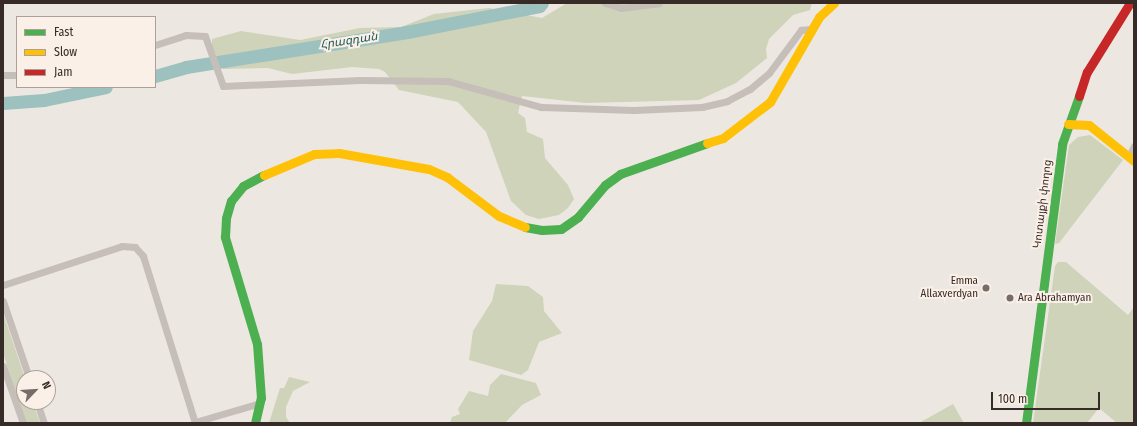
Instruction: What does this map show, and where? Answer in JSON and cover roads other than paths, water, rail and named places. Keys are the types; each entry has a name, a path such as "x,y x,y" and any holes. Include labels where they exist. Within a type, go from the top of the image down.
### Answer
{"main road":[{"path":"255,423 260,403 257,344 225,237 226,218 230,201 243,186 288,163 314,154 339,153 429,169 448,177 499,216 519,226 542,230 556,230 568,227 605,185 620,174 723,138 756,116 770,102 787,76 810,29 819,16 834,3"},
{"name":"Կոտայքի փողոց","path":"1026,423 1046,284 1062,144 1087,72 1130,3"},
{"path":"1068,124 1089,125 1131,159"}],"street":[{"path":"605,3 621,8 659,3"},
{"path":"156,45 186,35 205,36 223,86 360,80 448,81 541,107 634,110 702,107 727,101 750,89 769,74 801,30 810,29"},
{"path":"3,75 16,75"},
{"path":"1131,159 1134,146"},
{"path":"3,285 122,246 135,246 142,256 195,422 260,403"},
{"path":"3,301 26,370"},
{"path":"3,366 22,423"},
{"path":"40,410 44,423"}],"waterway":[{"name":"Հրազդան","path":"156,76 186,67 407,32 539,6 542,3"},
{"name":"Հրազդան","path":"3,103 44,100 101,88"}],"place":[{"name":"Emma Allaxverdyan","path":"986,288"},
{"name":"Ara Abrahamyan","path":"1010,298"}]}
